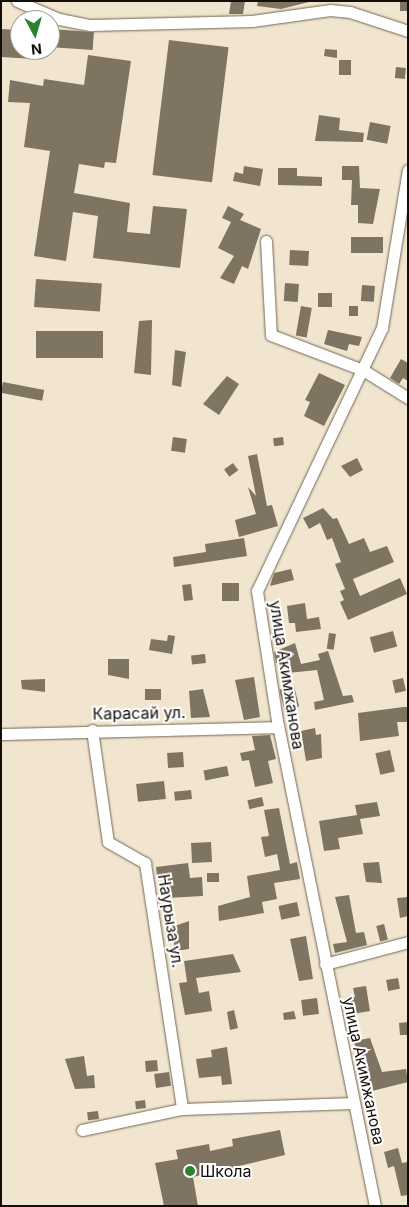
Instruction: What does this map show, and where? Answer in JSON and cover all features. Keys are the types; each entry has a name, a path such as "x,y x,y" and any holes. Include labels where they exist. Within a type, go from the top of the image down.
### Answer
{"street":[{"path":"17,1 59,19 91,25 252,21 330,10 350,12 408,31"},
{"name":"улица Акимжанова","path":"375,1206 278,727 257,590 363,370 386,309 408,170"},
{"path":"266,241 271,335 363,370 408,398"},
{"name":"Карасай ул.","path":"1,734 92,730 278,727"},
{"name":"Наурыза ул.","path":"92,730 108,842 145,863 182,1109"},
{"path":"325,964 408,942"},
{"path":"82,1130 182,1109 353,1103"}],"building":[{"path":"231,1 245,1 243,14 229,14"},
{"path":"258,1 313,1 281,9 257,6"},
{"path":"400,1 408,1 408,11 400,11"},
{"path":"1,29 10,29 10,58 1,57"},
{"path":"60,30 94,32 93,50 60,48"},
{"path":"169,40 229,47 212,182 152,175"},
{"path":"325,49 337,50 337,58 324,56"},
{"path":"88,55 131,61 116,163 105,162 104,168 79,164 74,193 130,203 127,232 150,234 153,206 187,209 180,268 93,258 98,216 73,212 66,261 34,256 50,151 24,147 30,103 8,102 10,80 43,86 44,79 84,85"},
{"path":"339,60 351,60 351,75 339,75"},
{"path":"396,67 406,68 405,79 395,78"},
{"path":"319,115 340,118 339,130 364,133 363,142 315,141"},
{"path":"370,122 391,126 387,144 367,140"},
{"path":"244,166 263,169 260,186 233,181 235,172 243,174"},
{"path":"342,166 359,166 360,188 380,189 373,224 358,223 358,205 351,205 352,180 342,180"},
{"path":"278,168 297,168 297,176 322,177 322,186 278,185"},
{"path":"228,206 244,214 240,220 261,229 248,269 242,266 234,284 220,278 234,256 218,248 231,222 222,218"},
{"path":"351,237 383,237 383,253 351,253"},
{"path":"290,250 309,251 308,266 289,265"},
{"path":"36,279 102,284 100,312 34,307"},
{"path":"285,283 299,284 298,302 284,301"},
{"path":"362,285 375,286 374,302 361,301"},
{"path":"318,293 332,293 332,307 318,307"},
{"path":"301,306 312,308 307,337 296,336"},
{"path":"349,306 358,306 358,316 349,316"},
{"path":"152,320 151,375 134,373 139,321"},
{"path":"328,330 362,337 359,346 349,344 347,351 324,344"},
{"path":"36,331 103,331 103,358 36,358"},
{"path":"175,350 186,352 181,387 172,385"},
{"path":"401,359 408,363 408,381 403,378 399,384 390,378"},
{"path":"319,373 345,385 324,426 304,416 310,402 305,400"},
{"path":"227,376 239,384 219,415 203,404"},
{"path":"3,382 44,390 42,401 1,393"},
{"path":"173,437 187,439 185,453 171,451"},
{"path":"283,437 284,445 274,446 273,438"},
{"path":"257,454 267,506 272,505 278,526 239,537 235,520 256,514 248,487 256,496 248,456"},
{"path":"357,458 363,470 350,477 341,466"},
{"path":"233,463 238,470 229,477 224,469"},
{"path":"323,508 333,519 337,518 349,544 364,538 370,552 387,546 394,562 353,579 360,596 400,578 407,594 348,620 340,602 344,600 340,591 345,589 335,564 341,562 332,538 327,540 320,523 309,529 303,518"},
{"path":"244,538 247,556 174,567 173,557 206,552 205,544"},
{"path":"291,569 294,580 270,586 274,573"},
{"path":"222,583 239,583 239,601 222,601"},
{"path":"191,584 193,600 184,601 182,585"},
{"path":"305,603 307,619 319,617 321,629 296,632 295,623 289,623 287,606"},
{"path":"393,631 397,646 374,653 370,637"},
{"path":"329,633 336,634 334,650 327,649"},
{"path":"168,635 175,636 172,654 149,650 151,639 167,641"},
{"path":"295,643 301,664 320,660 318,654 328,651 343,696 352,695 354,702 315,710 314,702 324,700 317,670 288,673 285,661 276,663 274,652"},
{"path":"205,654 206,663 192,664 191,655"},
{"path":"108,659 129,659 129,679 108,675"},
{"path":"254,677 260,717 244,720 235,680"},
{"path":"403,678 406,691 395,693 392,680"},
{"path":"45,679 45,692 22,689 21,680"},
{"path":"294,686 299,706 285,710 279,690"},
{"path":"145,689 161,689 161,700 145,700"},
{"path":"203,689 210,717 191,718 189,691"},
{"path":"408,707 408,722 397,722 399,736 360,741 358,713"},
{"path":"315,728 316,735 321,734 322,758 306,761 301,731"},
{"path":"270,735 276,759 268,761 273,783 255,787 249,760 242,761 240,753 255,750 252,736"},
{"path":"390,750 395,771 380,775 375,753"},
{"path":"183,752 184,767 168,768 167,753"},
{"path":"227,766 229,776 205,780 203,771"},
{"path":"164,781 166,799 138,802 136,784"},
{"path":"191,790 192,799 175,801 174,792"},
{"path":"262,797 264,806 249,809 247,800"},
{"path":"377,802 380,816 360,819 363,834 338,838 340,849 324,851 319,821 357,815 355,805"},
{"path":"279,808 290,864 297,862 300,879 274,883 277,899 262,902 264,913 219,921 218,906 250,897 247,876 280,870 277,854 265,857 261,837 269,836 264,810"},
{"path":"211,842 212,862 192,863 191,843"},
{"path":"379,862 382,883 366,882 363,863"},
{"path":"188,863 190,878 202,877 203,896 167,898 166,876 157,877 156,867"},
{"path":"207,873 219,873 219,882 207,882"},
{"path":"349,895 356,933 364,932 367,945 335,953 333,944 347,942 335,897"},
{"path":"408,897 408,916 400,918 397,898"},
{"path":"297,902 300,916 281,920 278,906"},
{"path":"189,921 189,949 175,951 172,927"},
{"path":"384,924 388,940 380,941 376,926"},
{"path":"306,936 313,979 299,981 290,939"},
{"path":"233,954 241,972 196,978 199,993 209,991 212,1011 185,1015 179,983 187,982 184,961"},
{"path":"398,978 400,989 388,991 386,980"},
{"path":"366,986 370,1011 347,1015 344,999 355,997 353,988"},
{"path":"317,998 319,1014 303,1016 301,1000"},
{"path":"234,1010 238,1028 230,1030 227,1012"},
{"path":"294,1011 296,1019 284,1020 283,1013"},
{"path":"408,1022 408,1035 400,1035 399,1023"},
{"path":"370,1038 382,1072 406,1069 408,1082 372,1091 366,1062 359,1063 354,1041"},
{"path":"227,1047 232,1084 222,1085 221,1076 199,1078 196,1059 212,1057 211,1050"},
{"path":"84,1056 87,1076 94,1075 95,1088 75,1089 65,1059"},
{"path":"157,1060 158,1071 146,1072 145,1061"},
{"path":"169,1072 171,1086 156,1088 154,1074"},
{"path":"145,1100 146,1108 136,1109 135,1101"},
{"path":"98,1111 99,1119 88,1120 87,1112"},
{"name":"Школа","path":"280,1130 285,1155 193,1177 198,1206 164,1206 155,1163 178,1159 176,1150 209,1144 210,1151 233,1146 232,1139"},
{"path":"398,1148 402,1163 408,1162 408,1195 401,1196 394,1166 388,1168 384,1152"}],"place":[{"name":"Школа","path":"190,1171"}]}
